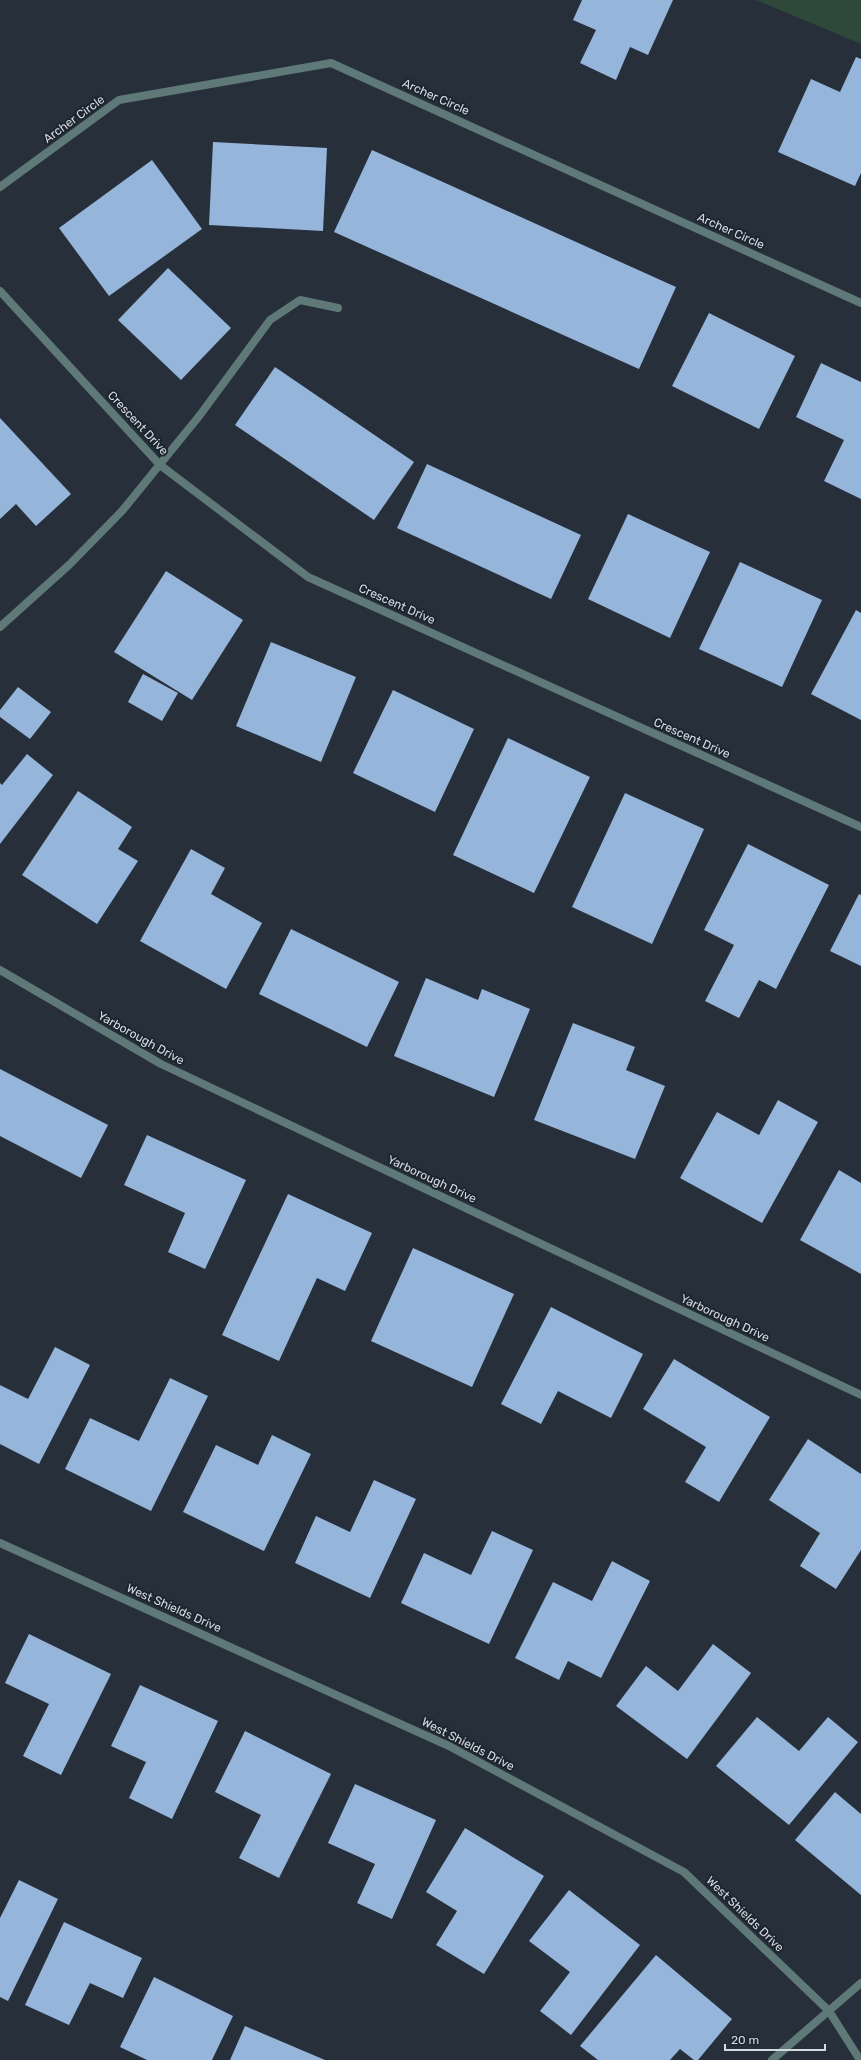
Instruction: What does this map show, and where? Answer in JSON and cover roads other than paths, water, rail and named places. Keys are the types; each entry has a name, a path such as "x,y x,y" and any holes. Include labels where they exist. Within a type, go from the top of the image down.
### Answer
{"street":[{"name":"Archer Circle","path":"0,188 119,100 331,63 861,303"},
{"name":"Crescent Drive","path":"0,291 160,465 308,577 861,827"},
{"path":"0,627 69,564 122,511 200,415 270,320 300,300 338,308"},
{"name":"Yarborough Drive","path":"0,970 161,1064 861,1395"},
{"name":"West Shields Drive","path":"0,1543 449,1746 684,1872 829,2011 860,2060"},
{"path":"772,2060 861,1983"}]}
